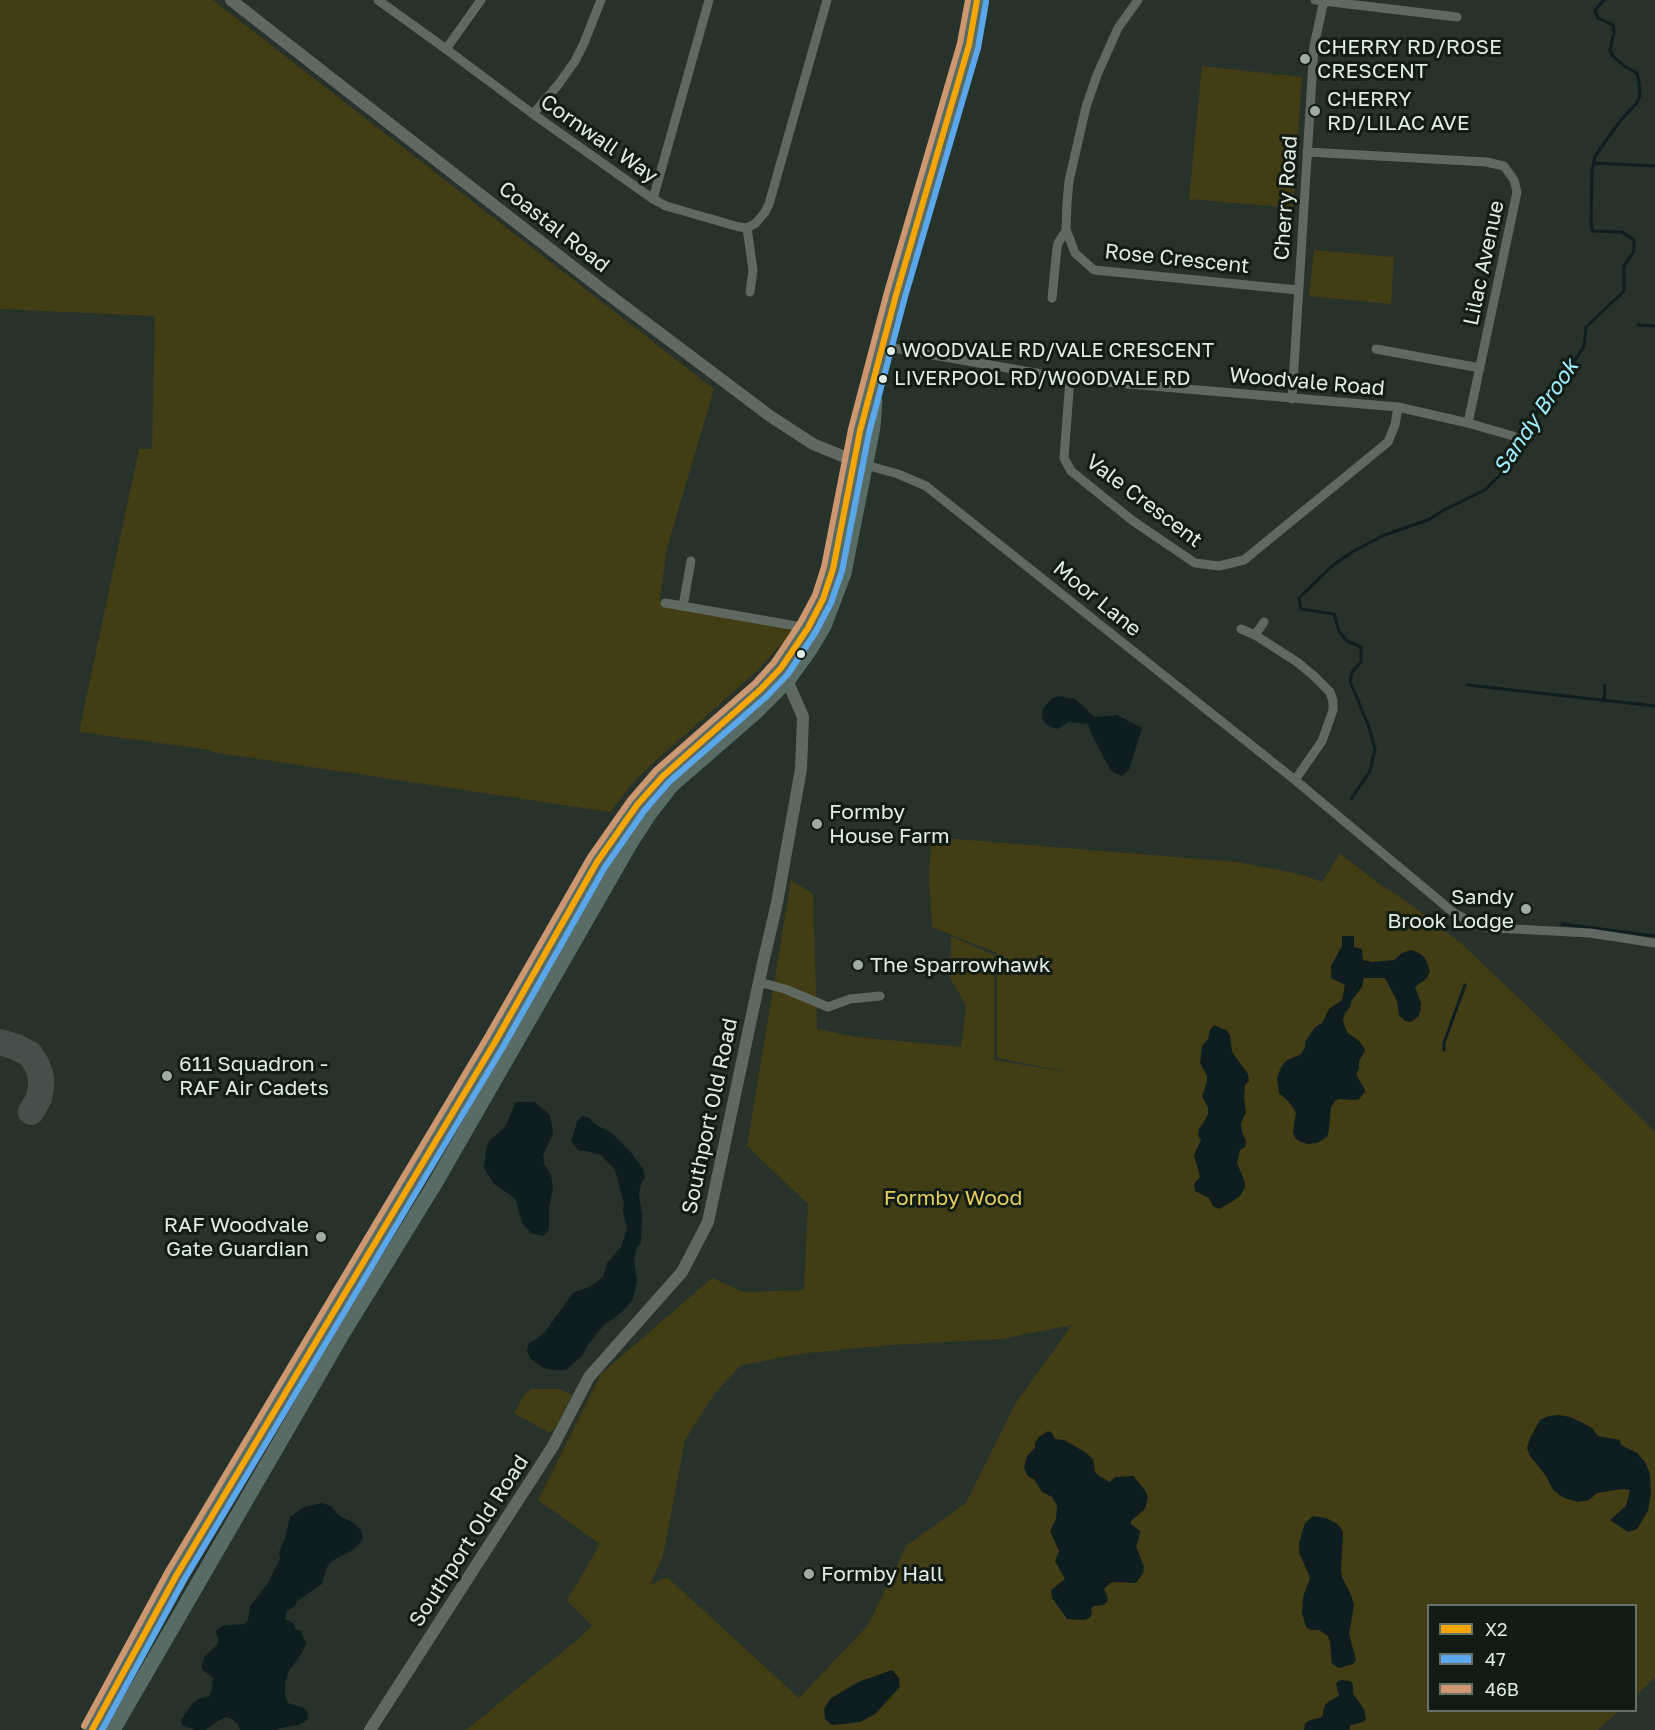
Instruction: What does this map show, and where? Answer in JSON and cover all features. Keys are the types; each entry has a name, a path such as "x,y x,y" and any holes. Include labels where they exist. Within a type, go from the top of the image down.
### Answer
{"highway":[{"path":"113,1730 343,1333 456,1146 630,844 672,785 756,712 784,674 823,599 860,463 873,427 878,365 882,346 969,45 977,0"},
{"path":"92,1730 176,1576 495,1042 617,831 663,776 745,704 784,674 811,648 824,626 844,573 860,463"},
{"path":"386,1225 390,1227 398,1225 428,1176 456,1146"}],"street":[{"name":"Coastal Road","path":"231,0 604,291 770,416 813,444 860,463"},
{"name":"Cornwall Way","path":"378,0 653,199 666,206 747,228"},
{"path":"446,49 481,0"},
{"path":"533,114 575,61 601,0"},
{"path":"653,199 709,0"},
{"path":"750,292 753,270 747,228 756,223 769,204 827,0"},
{"path":"1052,298 1057,248 1066,231 1069,181 1086,107 1118,27 1138,0"},
{"path":"1321,1 1456,17"},
{"name":"Cherry Road","path":"1292,399 1314,46 1321,1"},
{"name":"Lilac Avenue","path":"1307,152 1486,162 1504,165 1515,180 1517,192 1468,423"},
{"name":"Rose Crescent","path":"1066,231 1075,253 1094,270 1298,290"},
{"name":"Woodvale Road","path":"882,346 1070,379 1398,407 1513,436"},
{"path":"1376,349 1480,368"},
{"name":"Vale Crescent","path":"1070,379 1064,458 1071,471 1133,521 1195,563 1219,566 1244,560 1389,442 1398,407"},
{"name":"Moor Lane","path":"860,463 898,474 926,486 1295,780 1454,913 1479,926 1590,933 1655,943"},
{"path":"683,606 691,561"},
{"path":"664,603 808,628"},
{"path":"1256,635 1264,622"},
{"path":"1241,629 1256,635 1297,662 1314,675 1330,692 1333,710 1322,741 1295,780"},
{"name":"Southport Old Road","path":"370,1730 553,1446 589,1377 682,1272 708,1222 777,903 801,769 803,717 784,674"},
{"path":"759,982 784,989 828,1007 850,999 880,996"}],"green space":[{"path":"0,0 213,0 714,389 667,548 660,604 795,629 757,671 652,764 632,784 610,812 212,752 211,750 79,732 139,449 152,449 155,316 0,309"},
{"path":"1202,66 1302,77 1293,208 1189,199"},
{"path":"1314,250 1394,257 1391,304 1309,296"},
{"name":"Formby Wood","path":"931,837 1237,862 1300,874 1322,882 1340,853 1464,946 1655,1132 1655,1678 1637,1694 1637,1604 1427,1604 1427,1712 1618,1712 1598,1730 466,1730 592,1626 567,1601 600,1544 538,1500 601,1374 712,1278 744,1292 804,1290 808,1204 747,1146 791,880 813,894 817,1029 857,1037 961,1047 966,1005 950,978 951,936 994,955 994,1060 1079,1074 997,1058 997,953 932,927 929,881","holes":["1072,1325 1015,1404 966,1503 907,1545 868,1625 799,1698 667,1577 650,1585 663,1556 685,1440 715,1393 741,1365 807,1353 891,1345 1001,1339"]},
{"path":"532,1389 560,1389 572,1395 550,1433 514,1413 524,1395"}],"shaded area":[{"path":"1058,696 1075,699 1095,717 1117,715 1142,728 1129,770 1122,776 1111,771 1088,724 1069,722 1057,729 1047,725 1042,718 1043,709 1051,699"},
{"path":"1342,936 1354,936 1354,947 1362,949 1363,960 1372,962 1394,960 1402,953 1411,950 1425,958 1430,971 1426,979 1415,987 1421,1003 1420,1012 1418,1017 1411,1022 1405,1021 1399,1015 1397,1001 1385,978 1364,978 1362,987 1352,1000 1343,1021 1347,1032 1359,1041 1365,1051 1359,1061 1356,1074 1365,1092 1359,1099 1335,1101 1331,1107 1327,1137 1317,1143 1308,1144 1295,1138 1293,1132 1296,1112 1279,1093 1277,1078 1286,1061 1301,1054 1305,1042 1315,1027 1322,1023 1329,1009 1342,1000 1345,985 1331,978 1331,966 1342,946"},
{"path":"1214,1025 1226,1030 1230,1035 1232,1052 1248,1074 1249,1081 1245,1085 1246,1112 1241,1124 1246,1141 1245,1147 1240,1150 1237,1163 1245,1188 1240,1196 1219,1209 1213,1206 1209,1198 1195,1191 1194,1184 1200,1177 1194,1155 1201,1140 1198,1136 1199,1128 1208,1114 1208,1108 1202,1096 1207,1076 1200,1063 1202,1046"},
{"path":"516,1102 535,1102 550,1115 553,1134 543,1155 544,1164 551,1175 553,1188 549,1208 549,1230 543,1236 531,1233 522,1223 515,1198 494,1184 484,1168 489,1141 505,1127"},
{"path":"582,1116 613,1134 643,1169 645,1177 639,1194 642,1215 641,1242 634,1259 637,1282 633,1299 623,1311 604,1325 582,1356 566,1370 555,1370 543,1368 530,1358 527,1351 529,1343 545,1332 573,1293 591,1286 603,1277 607,1263 621,1247 627,1229 623,1211 624,1204 615,1170 601,1155 579,1151 571,1141 577,1122"},
{"path":"1559,1415 1581,1422 1592,1428 1598,1436 1620,1440 1621,1445 1637,1453 1645,1462 1650,1474 1651,1493 1648,1511 1637,1529 1628,1532 1610,1520 1626,1506 1630,1490 1597,1493 1589,1500 1577,1502 1562,1497 1553,1490 1527,1448 1540,1420"},
{"path":"1048,1431 1055,1439 1064,1440 1093,1459 1095,1472 1099,1476 1110,1482 1115,1477 1133,1476 1148,1497 1145,1509 1131,1521 1131,1524 1140,1531 1136,1546 1144,1567 1143,1573 1136,1583 1110,1583 1104,1589 1108,1598 1107,1602 1094,1606 1091,1609 1090,1618 1083,1620 1067,1619 1052,1598 1051,1590 1065,1579 1055,1561 1059,1551 1050,1531 1056,1519 1057,1506 1052,1497 1042,1492 1034,1479 1029,1477 1024,1467 1027,1456 1035,1448 1039,1437"},
{"path":"322,1503 331,1506 337,1514 355,1524 361,1530 363,1538 353,1550 331,1562 327,1567 322,1584 297,1601 295,1606 287,1611 285,1619 293,1623 296,1630 300,1630 306,1643 289,1671 285,1683 285,1696 288,1703 306,1709 307,1720 299,1725 276,1730 240,1730 238,1724 226,1717 206,1730 196,1730 182,1725 181,1720 191,1705 198,1699 209,1696 212,1690 213,1678 202,1669 202,1664 205,1656 218,1644 219,1639 215,1631 222,1626 244,1624 248,1620 250,1606 268,1583 280,1559 279,1552 285,1539 290,1517 304,1507"},
{"path":"1313,1516 1326,1518 1336,1523 1343,1533 1341,1570 1354,1605 1349,1634 1356,1660 1353,1664 1339,1668 1332,1664 1328,1636 1319,1630 1306,1627 1302,1613 1303,1597 1310,1578 1299,1552 1299,1543 1305,1523"},
{"path":"892,1670 899,1678 900,1687 875,1714 860,1722 844,1724 832,1725 825,1719 824,1709 830,1699 858,1682"},
{"path":"1342,1680 1353,1684 1353,1694 1364,1709 1366,1719 1351,1725 1350,1730 1304,1730 1308,1721 1322,1717 1325,1705 1339,1696 1336,1684"}],"waterway":[{"name":"Sandy Brook","path":"1351,799 1370,771 1375,749 1369,727 1350,681 1352,672 1361,662 1361,647 1347,641 1339,631 1334,614 1301,609 1299,598 1332,566 1352,552 1382,536 1428,520 1485,490 1500,475 1540,407 1562,382 1584,346 1586,327 1624,291 1624,266 1634,251 1634,240 1622,232 1593,231 1591,224 1592,171 1595,156 1640,96 1637,73 1624,66 1610,50 1614,32 1613,25 1598,18 1595,10 1604,0"},
{"path":"1594,163 1655,166"},
{"path":"1638,325 1655,326"},
{"path":"1468,685 1655,706"},
{"path":"1604,701 1605,685"},
{"path":"1562,924 1655,936"},
{"path":"1444,1050 1444,1043 1465,985"}],"taxiway":[{"path":"0,1042 30,1054 37,1065 41,1087 39,1098 31,1112"}],"transit line":[{"name":"46B","path":"84,1726 168,1571 487,1037 590,857 630,800 656,770 755,683 774,662 800,623 815,595 824,567 851,429 887,292 960,43 968,0"},
{"name":"X2","path":"92,1730 176,1576 495,1042 597,862 637,805 663,776 761,689 781,668 808,628 823,599 833,569 860,431 896,295 969,45 977,0"},
{"name":"47","path":"102,1730 184,1580 503,1047 605,867 644,811 669,782 767,696 788,674 815,633 831,603 842,571 869,433 905,297 978,48 986,2"}],"place":[{"name":"CHERRY RD/ROSE CRESCENT","path":"1305,59"},
{"name":"CHERRY RD/LILAC AVE","path":"1315,111"},
{"name":"WOODVALE RD/VALE CRESCENT","path":"891,351"},
{"name":"LIVERPOOL RD/WOODVALE RD","path":"883,379"},
{"name":"Formby House Farm","path":"817,824"},
{"name":"Sandy Brook Lodge","path":"1526,909"},
{"name":"The Sparrowhawk","path":"858,965"},
{"name":"611 Squadron - RAF Air Cadets","path":"167,1076"},
{"name":"RAF Woodvale Gate Guardian","path":"321,1237"},
{"name":"Formby Hall","path":"809,1574"}]}
